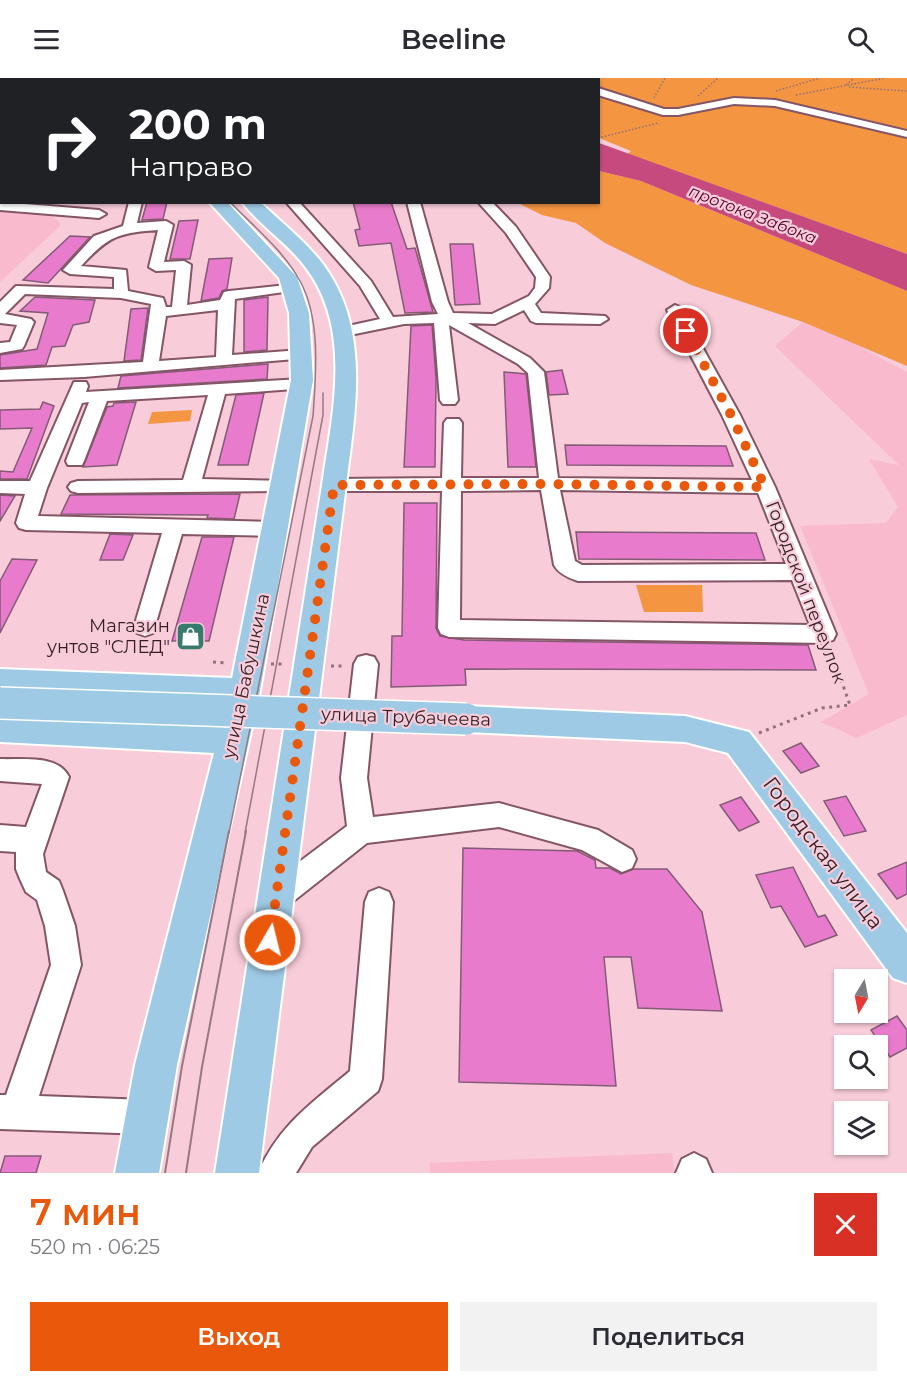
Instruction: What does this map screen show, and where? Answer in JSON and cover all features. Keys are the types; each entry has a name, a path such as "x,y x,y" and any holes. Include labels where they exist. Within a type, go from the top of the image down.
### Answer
{"main road":[{"name":"улица Бабушкина","path":"137,1173 156,1065 234,740 276,529 301,384 299,313 288,277 220,204"},
{"path":"237,1173 334,485 346,375 345,332 341,315 318,270 252,204"},
{"path":"0,681 247,677"},
{"name":"улица Трубачеева","path":"0,703 685,729 738,742"},
{"path":"0,729 234,740"},
{"name":"Городская улица","path":"738,742 907,964"}],"street":[{"path":"600,92 650,108 678,112 739,101 776,103 907,134"},
{"path":"129,228 135,204"},
{"path":"294,204 366,284 389,322"},
{"path":"414,204 444,318 449,400"},
{"path":"345,332 404,319 495,319 534,299 542,288 543,277 511,230 486,204"},
{"path":"0,206 99,214"},
{"path":"121,294 121,273 70,270 99,239 129,228 166,225 156,267 184,265 179,310"},
{"path":"224,361 226,304 229,295 291,287"},
{"path":"0,311 21,289 121,294 158,300 159,312 150,367"},
{"path":"527,303 536,318 600,319"},
{"path":"159,312 226,304"},
{"name":"Городской переулок","path":"675,310 731,415 765,487 825,634"},
{"path":"0,318 27,322 16,346 0,348"},
{"path":"444,318 524,361 536,372 549,484 565,565 578,573 801,572"},
{"path":"0,375 84,372 301,355"},
{"path":"84,372 76,398 37,488 26,523 276,529"},
{"path":"76,398 301,384"},
{"path":"191,486 218,389"},
{"path":"75,461 100,397"},
{"path":"453,423 449,628 825,634"},
{"path":"334,485 549,484 765,487"},
{"path":"78,488 284,485"},
{"path":"0,487 37,488"},
{"path":"145,627 174,526"},
{"path":"358,665 354,778 361,831"},
{"path":"195,738 210,676"},
{"path":"0,770 50,773 56,777 29,854 30,869 36,882 49,891 60,926 66,965 8,1112 147,1117"},
{"path":"276,897 361,831 499,815 588,839 622,860"},
{"path":"0,838 34,840"},
{"path":"276,1173 300,1136 366,1079 379,902"}],"path":[{"path":"650,108 665,78"},
{"path":"717,80 721,78"},
{"path":"739,101 742,98 768,94 787,86 820,78"},
{"path":"845,86 854,78"},
{"path":"776,103 776,98 885,78"},
{"path":"845,86 907,91"},
{"path":"600,138 663,122"},
{"name":"Городской переулок","path":"738,742 805,713 822,708 850,705 825,634"},
{"path":"210,676 247,677 309,665 358,665"}],"shaded area":[{"path":"600,78 907,78 907,254 628,154 631,151 600,138"},
{"path":"600,171 641,181 907,291 907,366 803,322 691,285 605,243 576,223 542,215 520,204 600,204"},
{"path":"0,210 50,213 61,225 0,282"},
{"path":"803,322 847,340 907,372 907,715 857,738 821,722 869,694 800,526 886,523 898,507 869,459 899,465 775,346"},
{"path":"192,410 190,421 148,424 152,412"},
{"path":"636,585 702,585 703,612 644,612"},
{"path":"672,1153 675,1173 430,1173 430,1163"}],"water":[{"name":"протока Забока","path":"600,143 907,254 907,291 641,181 600,171"}],"building":[{"path":"146,204 167,204 163,219 142,220"},
{"path":"354,204 392,204 407,249 415,248 433,312 405,313 391,243 359,246 355,230 360,229"},
{"path":"198,220 190,259 170,259 179,221"},
{"path":"70,236 90,237 48,283 23,280"},
{"path":"450,244 473,244 480,304 455,305"},
{"path":"232,258 227,289 222,291 219,298 201,301 209,259"},
{"path":"35,297 95,300 89,322 73,325 65,346 52,347 46,365 0,368 0,355 37,349 48,313 20,311"},
{"path":"268,297 267,350 244,352 244,300"},
{"path":"148,308 141,360 124,361 131,309"},
{"path":"432,325 436,378 435,467 404,467 411,326"},
{"path":"268,364 267,379 118,388 121,376"},
{"path":"562,370 568,394 549,395 546,372"},
{"path":"504,372 526,374 536,467 508,467"},
{"path":"264,393 248,465 218,465 236,395"},
{"path":"43,402 54,406 27,479 0,479 0,471 13,472 32,428 0,429 0,410 40,409"},
{"path":"136,402 117,465 83,467 107,407 113,406 114,403"},
{"path":"565,445 726,446 733,466 567,465"},
{"path":"240,494 234,519 207,518 208,515 61,514 70,495"},
{"path":"0,495 15,496 0,521"},
{"path":"404,503 437,503 436,628 440,636 464,640 808,645 816,670 465,669 466,685 391,687 392,636 402,636"},
{"path":"576,532 756,533 765,560 579,559"},
{"path":"110,534 133,535 123,560 100,560"},
{"path":"202,537 234,537 209,641 172,641"},
{"path":"12,559 37,560 0,633 0,581"},
{"path":"801,743 819,766 801,773 783,751"},
{"path":"846,796 866,831 844,836 824,801"},
{"path":"741,797 759,822 739,831 720,805"},
{"path":"463,848 577,851 595,860 596,868 610,868 621,874 634,869 667,869 702,912 722,1011 638,1008 631,957 604,957 616,1086 459,1082"},
{"path":"907,862 907,894 897,899 878,874"},
{"path":"793,867 818,917 825,915 837,935 805,947 781,906 771,908 756,875"},
{"path":"897,1016 907,1030 907,1048 890,1057 888,1035 875,1035 871,1030 888,1023"},
{"path":"5,1156 41,1156 36,1173 0,1173"}],"tram line":[{"path":"229,833 313,416 316,365 311,312 300,281 277,249 232,204"},
{"path":"245,833 323,415 323,393"},
{"path":"165,1173 182,1066 229,831"},
{"path":"186,1173 202,1067 246,831"}],"place":[{"name":"Магазин унтов \"СЛЕД\"","path":"191,636"}],"route":[{"path":"270,940 334,485 549,484 765,487 731,415 686,331"}]}
